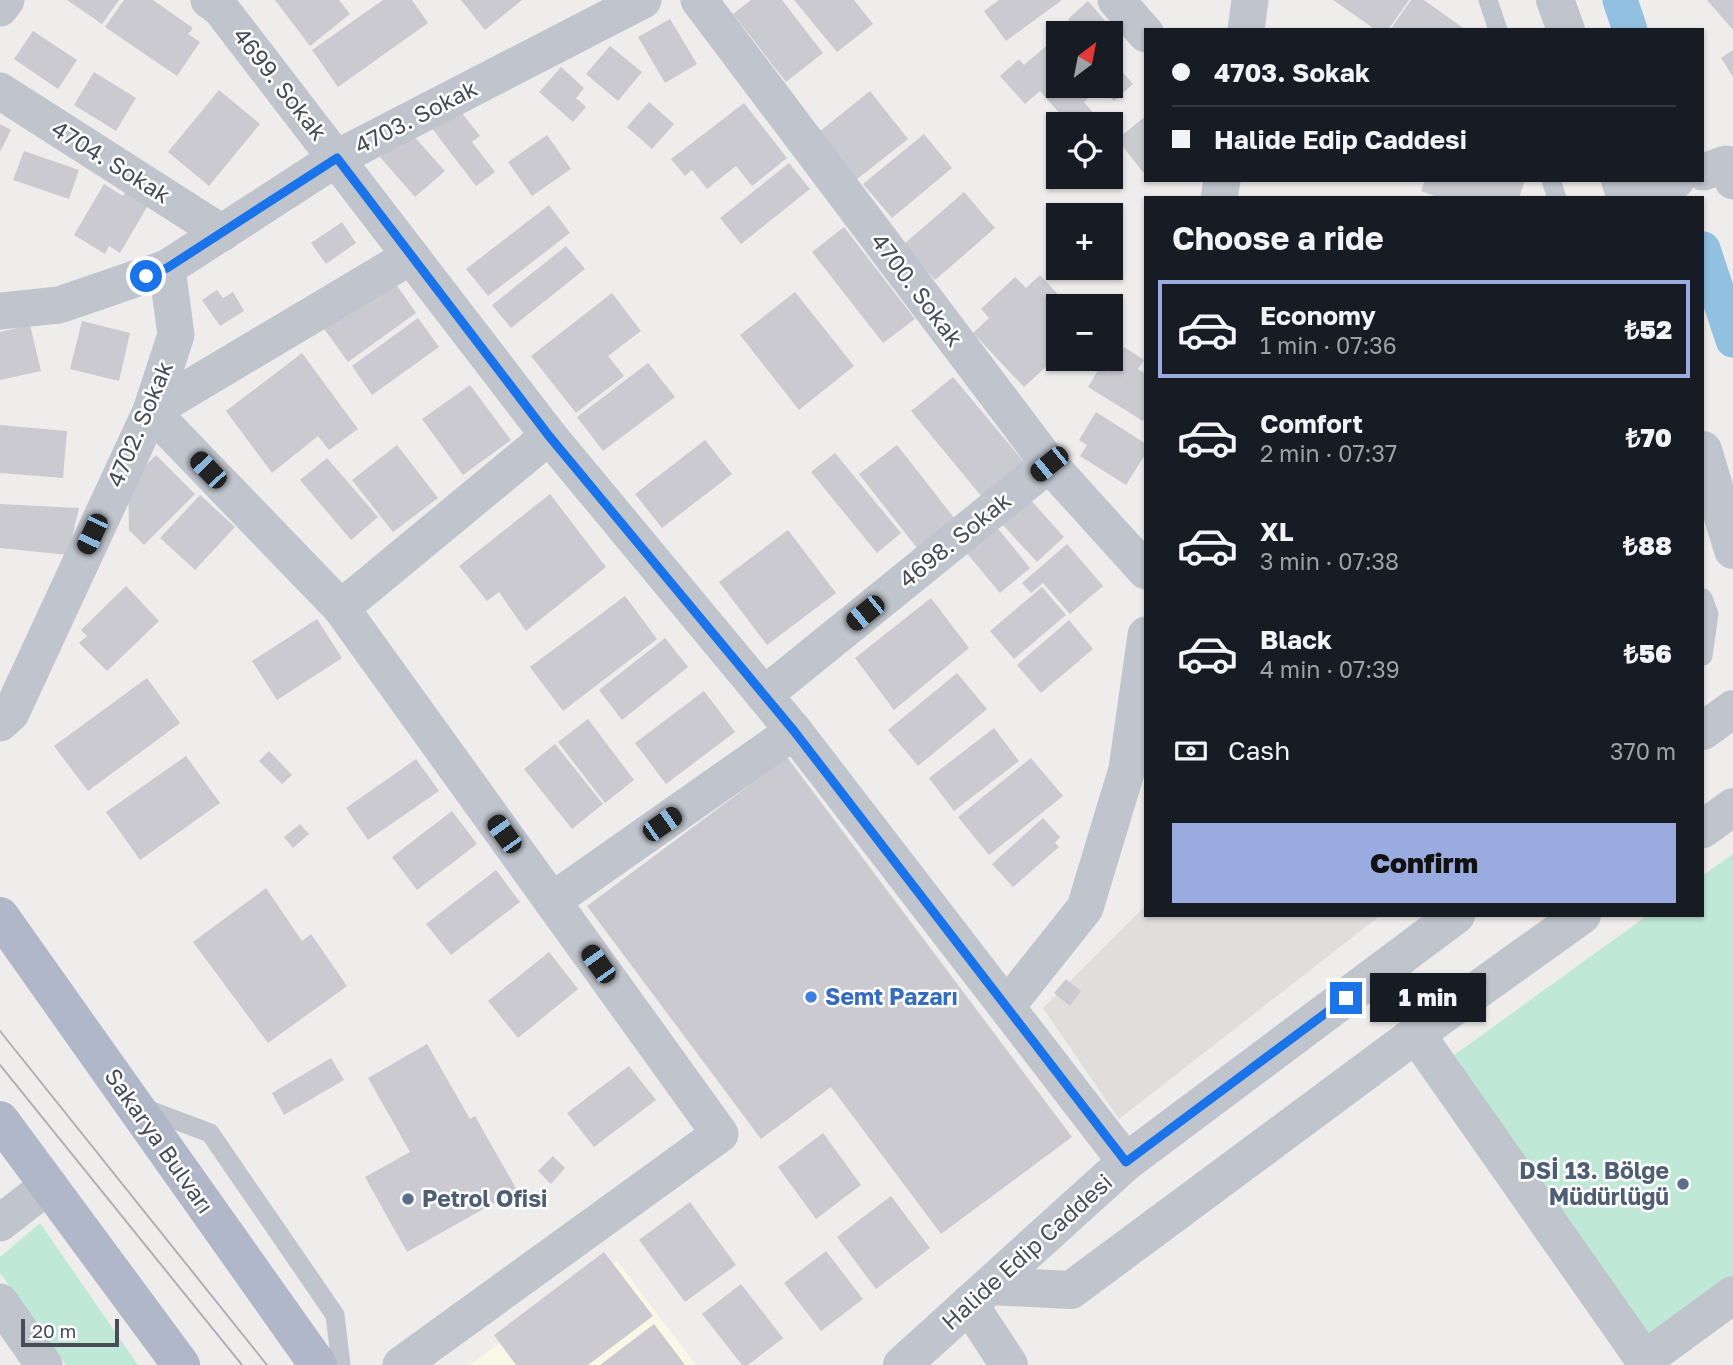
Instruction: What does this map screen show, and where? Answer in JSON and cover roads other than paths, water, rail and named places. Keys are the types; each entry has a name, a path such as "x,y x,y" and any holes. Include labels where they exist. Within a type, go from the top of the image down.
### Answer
{"main road":[{"name":"Sakarya Bulvarı","path":"0,916 318,1365"},
{"path":"0,1120 181,1365"}],"street":[{"path":"0,8 6,0"},
{"name":"4703. Sokak","path":"0,310 59,305 167,268 337,158 643,0"},
{"name":"4700. Sokak","path":"699,0 1049,464 1144,569"},
{"path":"1116,0 1144,32"},
{"path":"1245,28 1250,0"},
{"path":"1555,0 1565,28"},
{"name":"4699. Sokak","path":"219,3 549,436 794,731 1126,1162"},
{"name":"4704. Sokak","path":"0,92 222,233"},
{"path":"1624,192 1671,182"},
{"path":"401,1365 720,1134 341,608 151,411 411,256"},
{"name":"4702. Sokak","path":"0,723 11,713 151,411 176,335 167,268"},
{"path":"341,608 549,436"},
{"path":"1704,453 1733,550"},
{"name":"4698. Sokak","path":"764,695 1049,464"},
{"path":"1007,1006 1085,908 1127,769 1144,649"},
{"path":"1704,730 1733,709"},
{"path":"552,901 794,731"},
{"path":"1704,828 1733,807"},
{"name":"Halide Edip Caddesi","path":"902,1365 1126,1162 1453,917"},
{"path":"1009,1365 979,1295 1071,1290 1416,1034 1579,917"},
{"path":"1416,1034 1646,1363 1733,1295"},
{"path":"0,1223 49,1185"},
{"path":"0,1302 44,1365"}],"lane":[{"path":"1488,0 1497,28"},
{"path":"1704,601 1709,614 1704,649"},
{"path":"134,1105 210,1133 335,1315 341,1365"}],"waterway":[{"path":"1620,0 1629,28"},
{"path":"1704,252 1733,340"}],"tram line":[{"path":"0,1031 267,1365"},
{"path":"0,1065 242,1365"}],"place":[{"name":"Semt Pazarı","path":"811,997"},
{"name":"DSİ 13. Bölge Müdürlüğü","path":"1683,1184"},
{"name":"Petrol Ofisi","path":"408,1199"}]}
